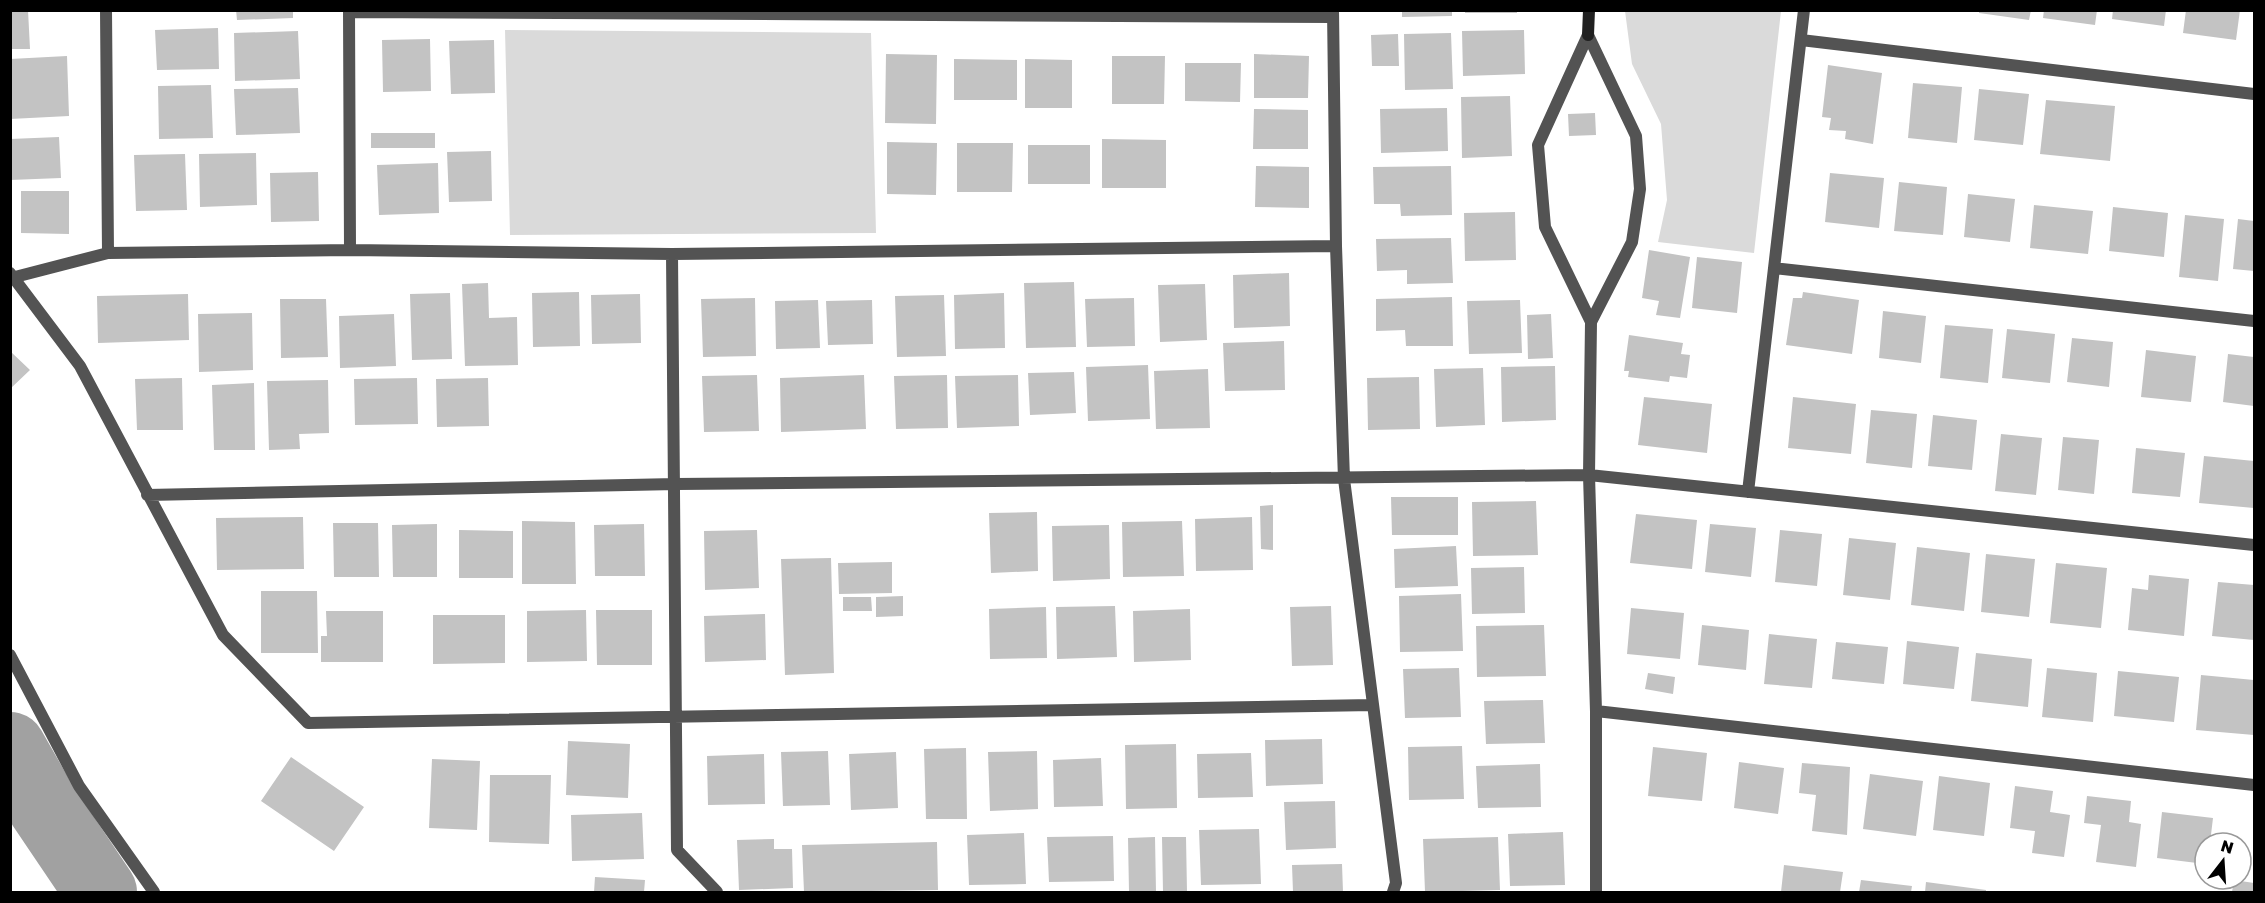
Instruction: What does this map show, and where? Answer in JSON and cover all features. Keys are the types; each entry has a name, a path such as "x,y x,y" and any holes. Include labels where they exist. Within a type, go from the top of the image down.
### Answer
{"street":[{"path":"106,10 108,253"},
{"path":"1589,10 1588,35 1538,145 1545,227 1591,322"},
{"path":"1748,492 1804,10"},
{"path":"350,250 349,11 1333,14 1336,246 1344,479 1396,883 1393,892"},
{"path":"1588,35 1636,136 1640,189 1632,242 1591,322 1589,475 1596,711 1596,892"},
{"path":"1801,40 2254,94"},
{"path":"1336,246 672,254 350,250 108,253 13,275 80,366 223,634 308,723 1373,705"},
{"path":"672,254 676,484 677,850 717,892"},
{"path":"1774,268 2254,321"},
{"path":"147,495 676,484 1589,475 2254,545"},
{"path":"10,655 79,786 154,892"},
{"path":"1596,711 2254,785"}],"shaded area":[{"path":"1625,11 1781,11 1754,253 1658,242 1667,200 1661,124 1632,64"},
{"path":"505,30 871,33 876,233 510,235"}],"building":[{"path":"10,10 28,10 30,49 10,49"},
{"path":"236,10 293,10 293,18 237,20"},
{"path":"1402,10 1452,10 1452,16 1402,17"},
{"path":"1465,10 1517,10 1517,13 1465,13"},
{"path":"1979,10 2031,10 2029,20 1979,13"},
{"path":"2044,10 2097,10 2095,25 2043,18"},
{"path":"2113,10 2166,10 2164,26 2112,19"},
{"path":"2186,10 2240,10 2236,40 2183,33"},
{"path":"218,28 219,69 157,70 155,30"},
{"path":"1524,30 1525,74 1463,76 1462,31"},
{"path":"298,31 300,79 235,81 234,33"},
{"path":"1451,33 1453,89 1405,90 1404,34"},
{"path":"1398,34 1399,66 1372,66 1371,35"},
{"path":"430,39 431,91 383,92 382,40"},
{"path":"494,40 495,93 451,94 449,41"},
{"path":"886,54 937,55 936,124 885,123"},
{"path":"1254,54 1309,56 1308,98 1254,98"},
{"path":"67,56 69,116 10,119 10,59"},
{"path":"1112,56 1165,56 1164,104 1112,104"},
{"path":"954,59 1017,60 1017,100 954,100"},
{"path":"1025,59 1072,60 1072,108 1025,108"},
{"path":"1185,63 1241,63 1240,102 1185,101"},
{"path":"1828,65 1882,73 1873,144 1845,139 1846,131 1829,130 1831,118 1822,117"},
{"path":"1913,83 1962,87 1957,143 1908,138"},
{"path":"211,85 213,138 159,139 158,86"},
{"path":"298,88 300,133 236,135 234,89"},
{"path":"1979,89 2029,94 2023,145 1974,140"},
{"path":"1510,96 1512,156 1462,158 1461,97"},
{"path":"2046,100 2115,106 2110,161 2040,154"},
{"path":"1447,108 1448,151 1381,153 1380,109"},
{"path":"1254,109 1308,110 1308,149 1253,149"},
{"path":"1595,113 1596,135 1569,136 1568,114"},
{"path":"371,133 435,133 435,148 371,148"},
{"path":"59,137 61,178 10,180 10,139"},
{"path":"1102,139 1166,140 1166,188 1102,188"},
{"path":"887,142 937,143 936,195 887,194"},
{"path":"957,143 1013,143 1012,192 957,192"},
{"path":"1028,145 1090,145 1090,184 1028,184"},
{"path":"491,151 492,201 449,202 447,152"},
{"path":"256,153 257,205 200,207 199,154"},
{"path":"185,154 187,210 136,211 134,155"},
{"path":"438,163 439,213 379,215 377,165"},
{"path":"1256,166 1309,167 1309,208 1255,207"},
{"path":"1451,166 1452,215 1401,216 1400,204 1374,204 1373,167"},
{"path":"318,172 319,221 271,222 270,173"},
{"path":"1830,173 1884,178 1879,228 1825,222"},
{"path":"1899,182 1947,187 1943,235 1894,231"},
{"path":"21,191 69,191 69,234 21,233"},
{"path":"1968,194 2015,199 2010,242 1964,237"},
{"path":"2034,205 2093,211 2088,254 2030,248"},
{"path":"2113,207 2168,213 2164,257 2109,251"},
{"path":"1515,212 1516,260 1465,261 1464,213"},
{"path":"2185,215 2224,219 2218,281 2179,277"},
{"path":"2238,219 2254,221 2254,271 2233,269"},
{"path":"1451,238 1453,283 1407,284 1407,270 1377,271 1376,239"},
{"path":"1649,250 1690,257 1680,318 1656,315 1659,301 1642,298"},
{"path":"1697,257 1742,262 1737,313 1692,308"},
{"path":"1289,273 1290,326 1234,328 1233,275"},
{"path":"1074,282 1076,347 1026,348 1024,283"},
{"path":"488,283 489,318 517,317 518,365 465,366 462,284"},
{"path":"1205,284 1207,340 1160,342 1158,285"},
{"path":"579,292 580,346 533,347 532,293"},
{"path":"1803,292 1859,300 1852,354 1786,345 1793,298 1802,298"},
{"path":"450,293 452,359 412,360 410,294"},
{"path":"1004,293 1005,348 955,349 954,295"},
{"path":"188,294 189,340 98,343 97,296"},
{"path":"640,294 641,343 592,344 591,295"},
{"path":"944,295 946,356 897,357 895,296"},
{"path":"1452,297 1453,346 1406,346 1405,330 1376,331 1376,299"},
{"path":"755,298 756,356 703,357 701,299"},
{"path":"1134,298 1135,346 1087,347 1085,299"},
{"path":"280,299 326,299 328,357 281,358"},
{"path":"818,300 820,348 776,349 775,301"},
{"path":"872,300 873,344 828,345 826,301"},
{"path":"1520,300 1522,353 1469,354 1467,301"},
{"path":"1883,311 1926,316 1921,363 1879,358"},
{"path":"252,313 253,370 199,372 198,314"},
{"path":"394,314 396,366 340,368 339,316"},
{"path":"1551,314 1553,358 1528,359 1527,315"},
{"path":"1945,325 1993,329 1988,383 1940,378"},
{"path":"2007,329 2055,334 2050,383 2002,378"},
{"path":"1629,335 1683,343 1681,354 1690,355 1687,378 1670,376 1669,382 1628,377 1629,371 1624,371"},
{"path":"2072,338 2113,342 2109,387 2067,382"},
{"path":"1284,341 1285,390 1225,391 1223,343"},
{"path":"2146,350 2196,356 2191,402 2141,397"},
{"path":"10,351 30,370 10,389"},
{"path":"2228,354 2254,357 2254,406 2223,402"},
{"path":"1148,365 1150,419 1088,421 1086,367"},
{"path":"1555,366 1556,420 1502,422 1501,367"},
{"path":"1483,368 1485,425 1436,427 1434,369"},
{"path":"1208,369 1210,428 1156,429 1154,371"},
{"path":"1074,372 1076,413 1030,415 1028,373"},
{"path":"757,375 759,431 704,432 702,376"},
{"path":"864,375 866,429 781,432 780,378"},
{"path":"947,375 948,428 896,429 894,376"},
{"path":"1018,375 1019,426 957,428 955,376"},
{"path":"1419,377 1420,429 1368,430 1367,378"},
{"path":"182,378 183,430 137,430 135,379"},
{"path":"417,378 418,424 355,425 354,379"},
{"path":"488,378 489,426 437,427 436,379"},
{"path":"328,380 329,433 299,434 300,449 269,450 267,381"},
{"path":"254,383 255,450 214,450 212,385"},
{"path":"1644,397 1712,404 1707,453 1638,445"},
{"path":"1793,397 1856,404 1851,454 1788,448"},
{"path":"1871,410 1917,414 1912,468 1866,463"},
{"path":"1933,415 1977,420 1972,470 1928,466"},
{"path":"2001,434 2042,438 2036,495 1995,491"},
{"path":"2063,437 2099,440 2094,494 2058,490"},
{"path":"2136,448 2185,453 2180,497 2132,493"},
{"path":"2204,456 2254,461 2254,508 2199,503"},
{"path":"1391,497 1458,497 1458,535 1392,535"},
{"path":"1536,501 1538,555 1473,556 1472,502"},
{"path":"1273,505 1273,550 1261,549 1260,506"},
{"path":"1037,512 1038,571 991,573 989,513"},
{"path":"1636,514 1697,520 1692,569 1630,563"},
{"path":"303,517 304,569 217,570 216,518"},
{"path":"1252,517 1253,570 1196,571 1195,519"},
{"path":"522,521 575,522 576,584 522,584"},
{"path":"1182,521 1184,576 1123,577 1122,522"},
{"path":"333,523 378,523 379,577 334,577"},
{"path":"437,524 437,577 393,577 392,525"},
{"path":"644,524 645,576 595,576 594,525"},
{"path":"1710,524 1756,528 1751,577 1705,572"},
{"path":"1109,525 1110,579 1053,581 1052,526"},
{"path":"459,530 513,531 513,578 459,578"},
{"path":"757,530 759,588 705,590 704,531"},
{"path":"1780,530 1822,534 1817,586 1775,582"},
{"path":"1849,538 1896,543 1890,600 1843,595"},
{"path":"1456,546 1458,586 1395,588 1394,549"},
{"path":"1917,547 1970,553 1964,611 1911,605"},
{"path":"1986,554 2035,559 2029,617 1981,612"},
{"path":"831,558 834,673 785,675 781,559"},
{"path":"892,562 892,593 839,594 838,563"},
{"path":"2056,563 2107,568 2101,628 2050,623"},
{"path":"1524,567 1525,613 1472,614 1471,568"},
{"path":"2149,575 2189,579 2184,636 2128,630 2132,588 2148,590"},
{"path":"2218,582 2254,585 2254,640 2212,636"},
{"path":"261,591 317,591 318,653 261,653"},
{"path":"1461,594 1463,651 1400,652 1399,596"},
{"path":"903,596 903,616 876,617 876,597"},
{"path":"843,597 871,597 872,611 843,611"},
{"path":"1115,606 1117,657 1057,659 1056,607"},
{"path":"1331,606 1333,665 1292,666 1290,607"},
{"path":"1046,607 1047,658 990,659 989,609"},
{"path":"1631,608 1684,613 1680,659 1627,654"},
{"path":"1190,609 1191,660 1134,662 1133,611"},
{"path":"586,610 587,661 527,662 527,611"},
{"path":"596,610 652,610 652,665 597,665"},
{"path":"326,611 383,611 383,662 321,662 321,636 327,636"},
{"path":"765,614 766,660 705,662 704,616"},
{"path":"433,615 505,615 505,663 433,664"},
{"path":"1544,625 1546,676 1477,677 1476,626"},
{"path":"1702,625 1749,630 1746,670 1698,665"},
{"path":"1769,634 1817,639 1812,688 1764,684"},
{"path":"1907,641 1959,647 1954,689 1903,684"},
{"path":"1836,642 1888,647 1884,684 1832,679"},
{"path":"1976,653 2032,659 2028,707 1971,701"},
{"path":"1459,668 1461,717 1405,718 1403,669"},
{"path":"2047,668 2097,673 2093,722 2042,717"},
{"path":"2118,671 2179,677 2174,722 2114,716"},
{"path":"1648,673 1675,677 1673,694 1645,689"},
{"path":"2201,675 2254,680 2254,735 2196,730"},
{"path":"1543,700 1545,743 1486,744 1484,701"},
{"path":"1322,739 1323,784 1266,786 1265,740"},
{"path":"568,741 630,744 628,798 566,795"},
{"path":"1176,744 1177,808 1126,809 1125,745"},
{"path":"1462,746 1464,799 1409,800 1408,747"},
{"path":"1653,747 1707,753 1702,801 1648,796"},
{"path":"966,748 967,819 926,819 924,749"},
{"path":"828,751 830,805 783,806 781,752"},
{"path":"1037,751 1038,809 990,811 988,752"},
{"path":"896,752 898,808 851,810 849,754"},
{"path":"1251,753 1253,797 1198,798 1197,754"},
{"path":"764,754 765,804 708,805 707,756"},
{"path":"291,757 364,807 334,851 261,801"},
{"path":"1101,758 1103,806 1054,807 1053,760"},
{"path":"432,759 480,761 477,830 429,828"},
{"path":"1739,762 1784,768 1778,814 1734,808"},
{"path":"1802,763 1850,767 1847,835 1812,831 1816,795 1799,793"},
{"path":"1540,764 1541,807 1478,808 1476,766"},
{"path":"1870,774 1923,781 1916,836 1863,829"},
{"path":"490,775 551,775 549,844 489,842"},
{"path":"1939,776 1990,783 1984,836 1933,830"},
{"path":"2015,786 2053,791 2050,812 2070,815 2064,857 2032,853 2035,831 2010,828"},
{"path":"2087,796 2131,801 2129,822 2141,824 2136,867 2096,862 2101,825 2084,823"},
{"path":"1335,801 1336,848 1286,850 1284,802"},
{"path":"2162,812 2213,818 2211,831 2193,831 2193,862 2157,858"},
{"path":"642,813 644,859 572,861 571,815"},
{"path":"1259,829 1261,884 1201,885 1199,830"},
{"path":"1563,832 1565,885 1510,886 1508,834"},
{"path":"1024,833 1026,884 969,885 967,835"},
{"path":"1113,836 1114,881 1049,882 1047,837"},
{"path":"1155,837 1156,892 1129,892 1128,838"},
{"path":"1162,837 1186,837 1187,892 1163,892"},
{"path":"1498,837 1500,890 1425,892 1423,839"},
{"path":"774,839 774,849 792,849 793,888 739,890 737,840"},
{"path":"937,842 938,890 804,892 802,845"},
{"path":"1342,864 1343,892 1293,892 1292,865"},
{"path":"1784,865 1843,872 1840,892 1781,892"},
{"path":"595,877 645,880 644,892 594,892"},
{"path":"1861,880 1912,886 1911,892 1859,892"},
{"path":"1926,882 1986,890 1986,892 1925,892"},
{"path":"2254,883 2254,892 2232,892 2253,891"}],"waterway":[{"path":"10,748 43,806 101,892"}]}
